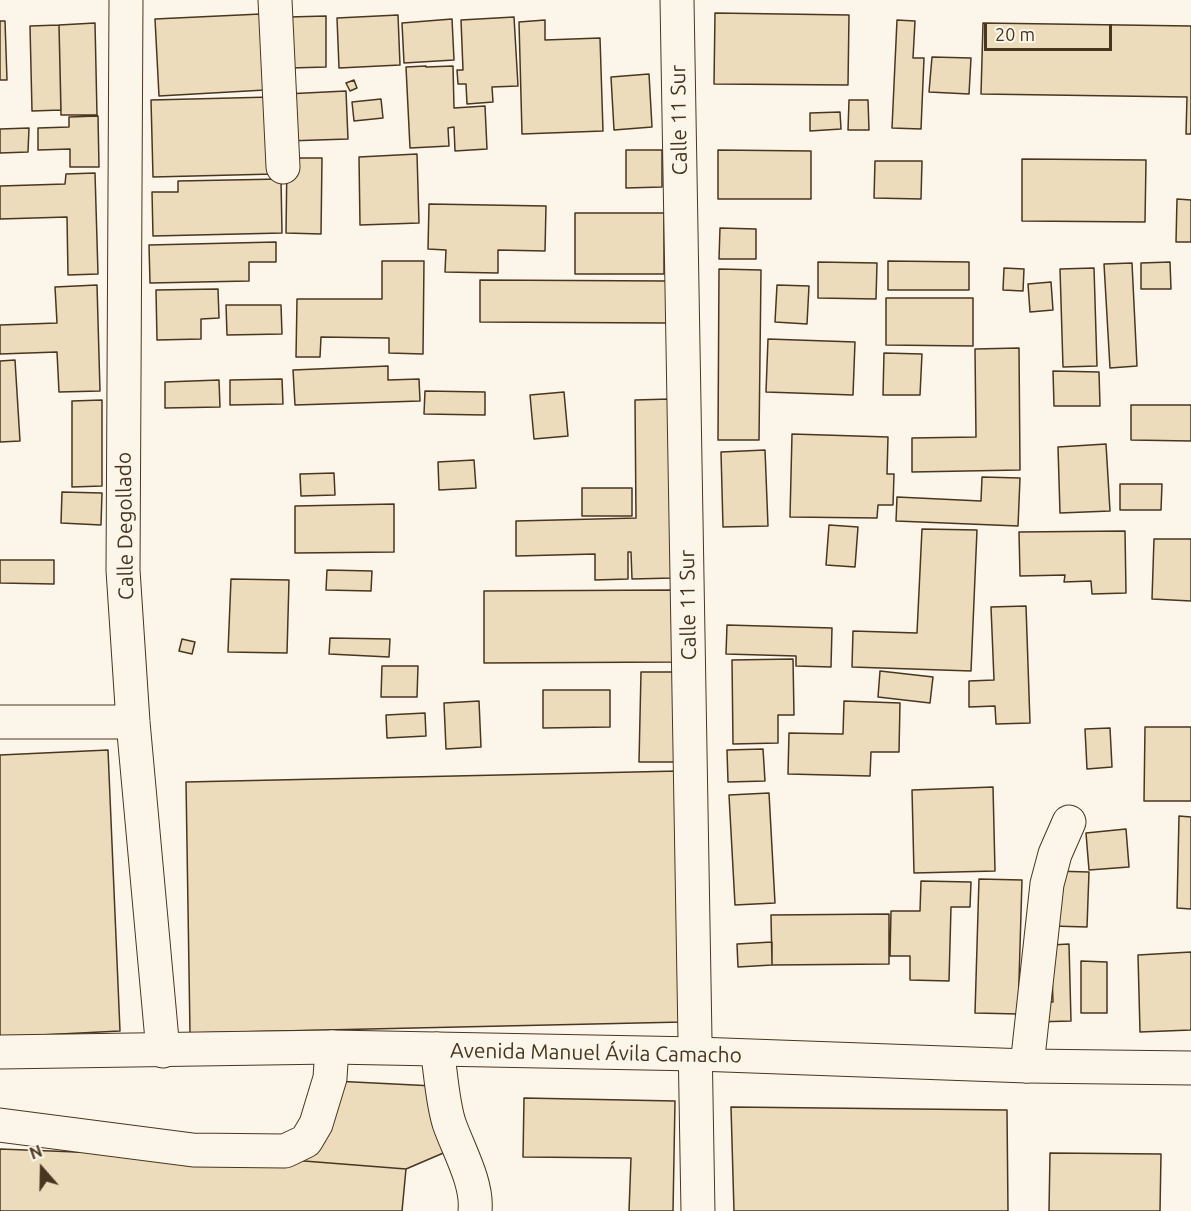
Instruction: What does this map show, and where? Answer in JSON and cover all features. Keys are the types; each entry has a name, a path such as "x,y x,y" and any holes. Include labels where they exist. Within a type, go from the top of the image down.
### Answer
{"street":[{"name":"Calle Degollado","path":"126,0 123,570 133,722 163,1051"},
{"path":"275,0 283,167"},
{"name":"Calle 11 Sur","path":"677,0 698,1211"},
{"path":"0,722 133,722"},
{"path":"1026,1066 1047,884 1055,854 1069,822"},
{"path":"0,1125 193,1150 285,1152 306,1141 316,1124 330,1078 332,1047"},
{"name":"Avenida Manuel Ávila Camacho","path":"0,1053 332,1047 697,1054 1026,1066 1191,1068"},
{"path":"437,1049 449,1120 464,1159 476,1202 475,1211"}],"building":[{"path":"715,13 849,15 848,85 714,84"},
{"path":"261,14 265,90 159,96 155,19"},
{"path":"398,15 400,65 339,68 337,18"},
{"path":"326,16 326,67 290,68 289,17"},
{"path":"514,17 518,86 492,87 493,102 467,104 466,84 458,84 457,70 463,70 461,20"},
{"path":"452,19 454,60 404,63 402,23"},
{"path":"545,20 545,40 600,38 603,131 522,134 519,22"},
{"path":"897,20 915,21 913,58 924,58 921,129 892,128"},
{"path":"0,21 5,21 7,80 0,80"},
{"path":"95,23 97,115 61,115 59,25"},
{"path":"983,23 1191,26 1191,134 1186,134 1187,97 981,94"},
{"path":"59,25 61,110 32,111 30,26"},
{"path":"932,57 971,58 969,94 929,92"},
{"path":"453,66 454,108 485,106 487,149 455,151 454,127 448,128 449,146 410,148 406,67"},
{"path":"649,74 652,127 614,130 611,77"},
{"path":"354,80 357,88 350,91 346,83"},
{"path":"346,91 348,139 287,141 285,94"},
{"path":"272,97 274,174 153,177 151,100"},
{"path":"381,99 383,118 354,121 352,102"},
{"path":"849,100 868,100 869,130 848,130"},
{"path":"840,112 841,129 810,131 810,113"},
{"path":"98,116 99,167 70,167 70,149 38,150 38,128 69,127 69,117"},
{"path":"29,128 28,152 0,153 0,129"},
{"path":"626,150 662,150 662,187 626,188"},
{"path":"718,150 811,151 811,199 718,199"},
{"path":"417,154 419,223 360,225 359,157"},
{"path":"287,158 322,158 321,234 286,233"},
{"path":"1022,159 1146,160 1145,222 1022,221"},
{"path":"875,161 922,161 921,199 874,198"},
{"path":"95,173 98,274 68,275 67,217 0,219 0,186 65,184 66,174"},
{"path":"281,179 282,233 153,236 152,192 178,192 178,181"},
{"path":"1177,199 1191,200 1191,242 1176,242"},
{"path":"429,204 546,206 545,251 498,250 498,273 445,272 446,250 428,249"},
{"path":"575,213 664,213 664,274 575,274"},
{"path":"720,228 756,229 756,259 719,259"},
{"path":"276,242 276,262 249,262 249,281 150,283 149,245"},
{"path":"382,261 424,261 423,354 389,353 389,338 321,337 320,357 296,357 297,299 382,299"},
{"path":"888,261 969,262 969,290 888,290"},
{"path":"818,262 877,263 876,299 818,298"},
{"path":"1170,262 1171,289 1141,289 1141,263"},
{"path":"1132,263 1137,366 1110,368 1104,264"},
{"path":"1004,268 1024,269 1023,291 1003,290"},
{"path":"1094,268 1097,366 1063,367 1060,269"},
{"path":"719,269 761,270 759,440 718,440"},
{"path":"480,280 667,281 666,323 480,322"},
{"path":"1051,282 1053,310 1030,312 1028,284"},
{"path":"97,285 100,391 59,392 57,352 0,354 0,325 57,323 55,287"},
{"path":"777,285 809,286 807,324 775,322"},
{"path":"218,289 219,318 201,319 201,339 157,340 156,290"},
{"path":"886,298 973,298 973,346 886,345"},
{"path":"226,305 281,305 282,334 227,335"},
{"path":"768,339 855,342 853,395 766,392"},
{"path":"1019,348 1020,470 912,472 912,438 976,437 975,349"},
{"path":"884,353 922,354 920,395 883,395"},
{"path":"15,360 20,441 0,442 0,361"},
{"path":"388,366 388,380 419,379 420,401 295,405 293,370"},
{"path":"1053,371 1099,372 1100,406 1054,406"},
{"path":"282,379 283,404 230,405 230,380"},
{"path":"219,380 220,407 165,408 165,382"},
{"path":"425,391 485,392 485,415 424,414"},
{"path":"564,392 568,436 534,439 530,395"},
{"path":"670,399 673,578 632,579 631,552 628,552 628,579 595,580 595,554 516,556 516,521 636,518 635,400"},
{"path":"102,400 102,486 72,487 72,401"},
{"path":"1131,405 1191,405 1191,441 1131,440"},
{"path":"792,434 888,437 887,474 894,474 893,505 878,505 877,518 790,517"},
{"path":"1106,444 1110,511 1060,513 1058,447"},
{"path":"765,450 768,526 723,527 721,452"},
{"path":"474,460 476,488 439,490 438,462"},
{"path":"334,473 335,495 301,496 300,474"},
{"path":"982,477 1020,478 1018,526 896,521 897,497 981,501"},
{"path":"1120,484 1162,484 1161,510 1120,510"},
{"path":"582,488 632,488 632,516 582,516"},
{"path":"62,492 102,493 101,525 61,523"},
{"path":"394,504 394,552 295,553 295,506"},
{"path":"829,525 858,527 855,567 826,565"},
{"path":"922,529 977,530 971,671 852,667 853,631 917,633"},
{"path":"1125,531 1126,593 1092,594 1091,581 1064,582 1065,575 1020,576 1019,532"},
{"path":"1154,539 1191,539 1191,601 1152,599"},
{"path":"0,560 54,560 54,584 0,583"},
{"path":"327,570 372,571 371,591 326,590"},
{"path":"231,579 289,580 287,653 228,652"},
{"path":"674,590 675,662 484,663 484,591"},
{"path":"1026,606 1030,723 996,724 995,706 969,707 969,681 994,680 991,607"},
{"path":"727,625 832,628 831,667 796,666 796,656 726,654"},
{"path":"330,638 390,639 389,657 329,654"},
{"path":"182,639 195,642 192,654 179,651"},
{"path":"793,659 794,715 778,715 778,743 733,744 732,660"},
{"path":"382,666 418,666 417,697 381,697"},
{"path":"880,671 933,677 930,703 878,697"},
{"path":"641,672 676,672 676,762 639,762"},
{"path":"543,690 610,690 610,727 543,728"},
{"path":"479,701 481,747 446,749 444,703"},
{"path":"844,701 900,703 899,752 871,752 870,776 788,774 789,733 843,734"},
{"path":"425,713 426,736 387,738 386,715"},
{"path":"1145,727 1191,727 1191,801 1144,801"},
{"path":"1110,728 1112,767 1087,769 1085,729"},
{"path":"763,749 765,781 728,782 727,750"},
{"path":"108,750 120,1031 0,1037 0,755"},
{"path":"679,771 683,1022 190,1033 186,782"},
{"path":"993,787 995,871 914,873 912,790"},
{"path":"769,793 775,903 735,905 729,795"},
{"path":"1179,816 1191,817 1191,909 1177,908"},
{"path":"1126,829 1129,867 1089,870 1086,833"},
{"path":"1053,871 1089,872 1087,927 1052,926"},
{"path":"979,879 1022,880 1018,1014 975,1013"},
{"path":"921,881 971,882 970,907 951,907 949,981 910,980 910,956 890,956 891,911 920,911"},
{"path":"889,914 889,964 772,965 771,915"},
{"path":"772,942 772,965 738,967 737,944"},
{"path":"1069,944 1071,1021 1034,1022 1033,1002 1053,1002 1051,945"},
{"path":"1191,952 1191,1030 1140,1032 1138,955"},
{"path":"1081,961 1107,962 1107,1013 1081,1013"},
{"path":"334,1081 434,1086 448,1151 406,1169 304,1161 312,1146"},
{"path":"524,1098 675,1101 673,1211 629,1211 631,1158 523,1157"},
{"path":"731,1107 1007,1110 1008,1211 734,1211"},
{"path":"0,1149 304,1161 406,1169 402,1211 0,1211"},
{"path":"1050,1153 1161,1154 1160,1211 1049,1211"}]}
